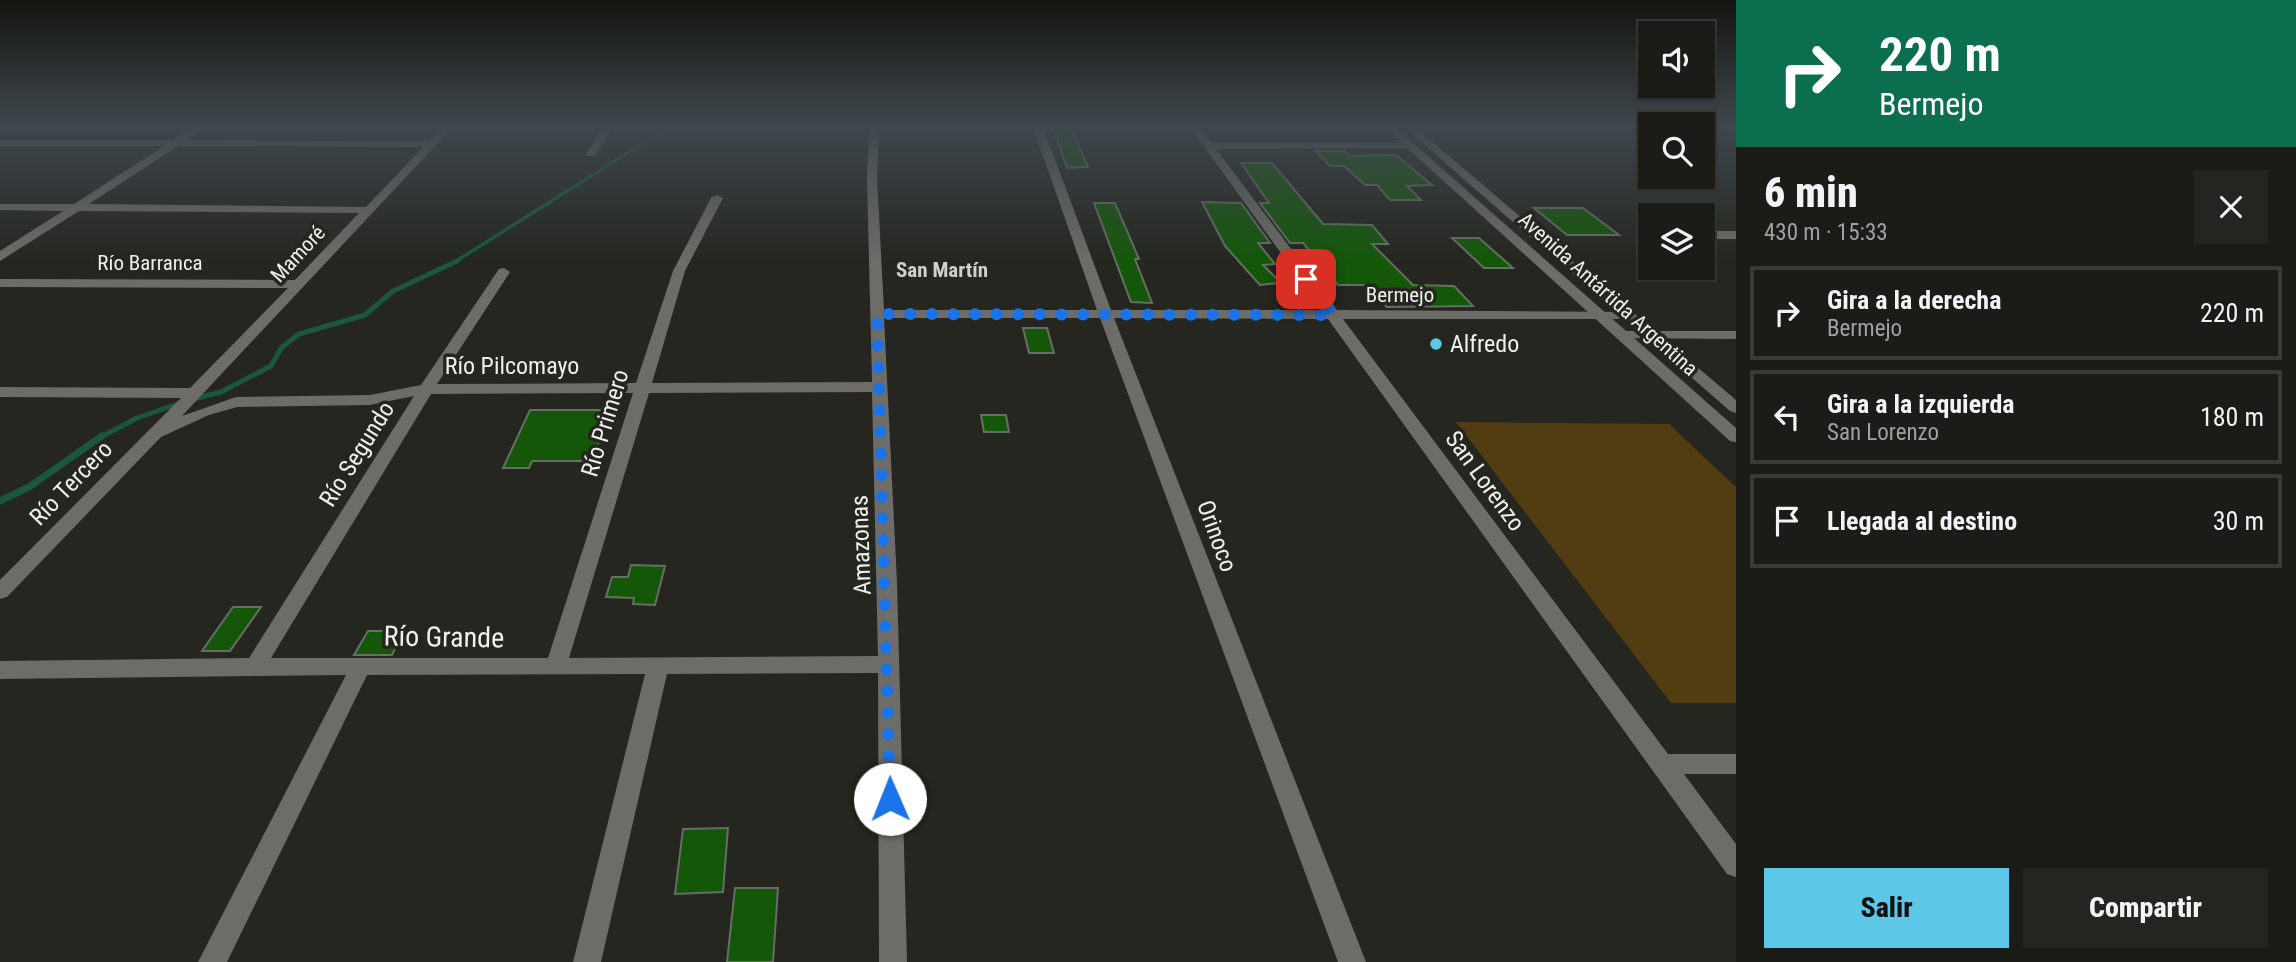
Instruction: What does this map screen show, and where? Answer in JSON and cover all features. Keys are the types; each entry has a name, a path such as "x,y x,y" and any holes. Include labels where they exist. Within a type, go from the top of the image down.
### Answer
{"street":[{"path":"0,257 131,172"},
{"name":"Mamoré","path":"178,409 404,172"},
{"name":"Amazonas","path":"872,172 888,664 893,962"},
{"name":"Orinoco","path":"1054,172 1105,314 1352,962"},
{"name":"San Lorenzo","path":"1227,172 1736,865"},
{"name":"Avenida Antártida Argentina","path":"1439,172 1736,437"},
{"name":"Avenida Antártida Argentina","path":"1461,172 1736,408"},
{"name":"Río Primero","path":"555,668 640,388 679,271 717,198"},
{"path":"0,207 367,210"},
{"path":"1715,236 1736,235"},
{"name":"Río Segundo","path":"256,665 426,389 504,272"},
{"name":"Río Barranca","path":"0,283 299,284"},
{"name":"Bermejo","path":"877,314 1628,315"},
{"path":"1621,335 1736,335"},
{"name":"Río Pilcomayo","path":"152,435 203,412 236,402 370,400 426,389 879,387"},
{"path":"0,392 193,393"},
{"name":"Río Tercero","path":"0,592 178,409"},
{"name":"Río Grande","path":"0,670 256,665 555,668 888,664"},
{"path":"212,962 361,666"},
{"path":"587,962 658,667"},
{"path":"1661,764 1736,764"}],"shaded area":[{"path":"1456,422 1669,424 1736,487 1736,703 1671,703"}],"building":[{"path":"1247,172 1279,172 1323,224 1372,225 1388,244 1372,244 1413,285 1454,286 1473,306 1387,307 1366,285 1338,285 1303,243 1290,243 1260,203 1269,203"},
{"path":"1351,172 1416,172 1432,185 1407,186 1421,200 1390,200 1377,185 1365,185"},
{"path":"1202,202 1241,203 1270,243 1258,243 1275,264 1263,265 1281,283 1260,285 1225,246"},
{"path":"1094,203 1115,203 1139,259 1135,259 1152,303 1131,302"},
{"path":"1534,208 1583,208 1619,235 1567,235"},
{"path":"1452,238 1479,238 1513,268 1484,268"},
{"path":"1023,328 1047,328 1054,353 1029,353"},
{"path":"530,410 610,410 592,461 532,461 529,468 503,468"},
{"path":"981,415 1006,415 1009,432 984,432"},
{"path":"631,565 665,566 655,605 633,604 634,598 606,597 612,577 628,577"},
{"path":"233,607 261,607 230,651 202,651"},
{"path":"368,631 404,631 392,655 354,655"},
{"path":"728,828 723,892 675,894 683,829"},
{"path":"735,888 778,888 773,962 727,962"}],"waterway":[{"path":"454,263 598,172"},
{"path":"194,399 221,392 271,366 282,347 299,334 365,315 393,291 454,263"},
{"path":"100,438 137,418 180,403"},
{"path":"0,501 29,487 100,438"}],"place":[{"name":"Alfredo","path":"1436,344"}],"district":[{"name":"San Martín","path":"942,270"}],"route":[{"path":"890,799 887,582 877,314 1334,315 1306,279"}]}
